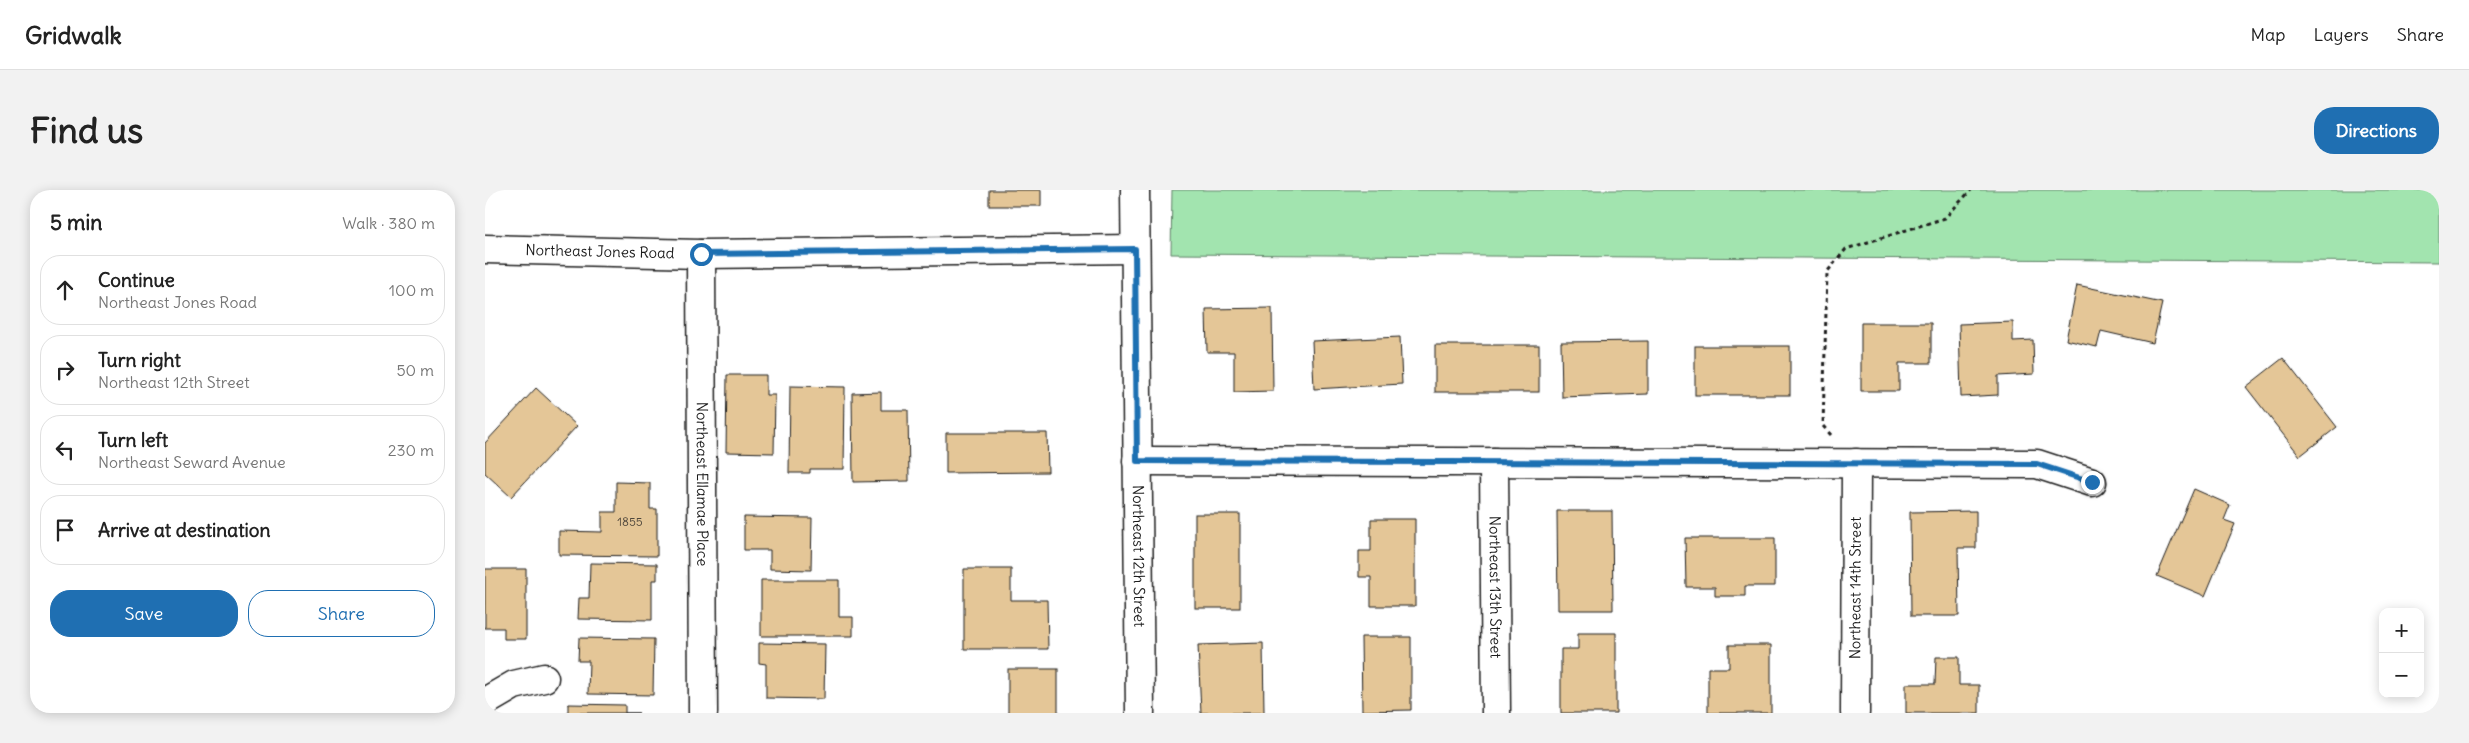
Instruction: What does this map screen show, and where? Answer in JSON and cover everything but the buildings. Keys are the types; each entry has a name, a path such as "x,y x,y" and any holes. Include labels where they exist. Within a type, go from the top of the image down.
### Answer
{"street":[{"path":"1135,190 1135,249"},
{"name":"Northeast Jones Road","path":"485,249 701,254 1135,249"},
{"name":"Northeast 12th Street","path":"1135,249 1140,713"},
{"name":"Northeast Ellamae Place","path":"701,254 703,713"},
{"path":"1137,461 2037,464 2092,482"},
{"name":"Northeast 13th Street","path":"1494,462 1495,713"},
{"name":"Northeast 14th Street","path":"1855,713 1856,463"},
{"path":"485,702 515,685 544,678"}],"path":[{"path":"1856,463 1823,426 1827,272 1846,249 1945,218 1971,190"}],"green space":[{"path":"1172,190 2439,190 2439,262 1171,254"}],"route":[{"path":"701,254 1135,249 1137,461 2037,464 2092,482"}]}
